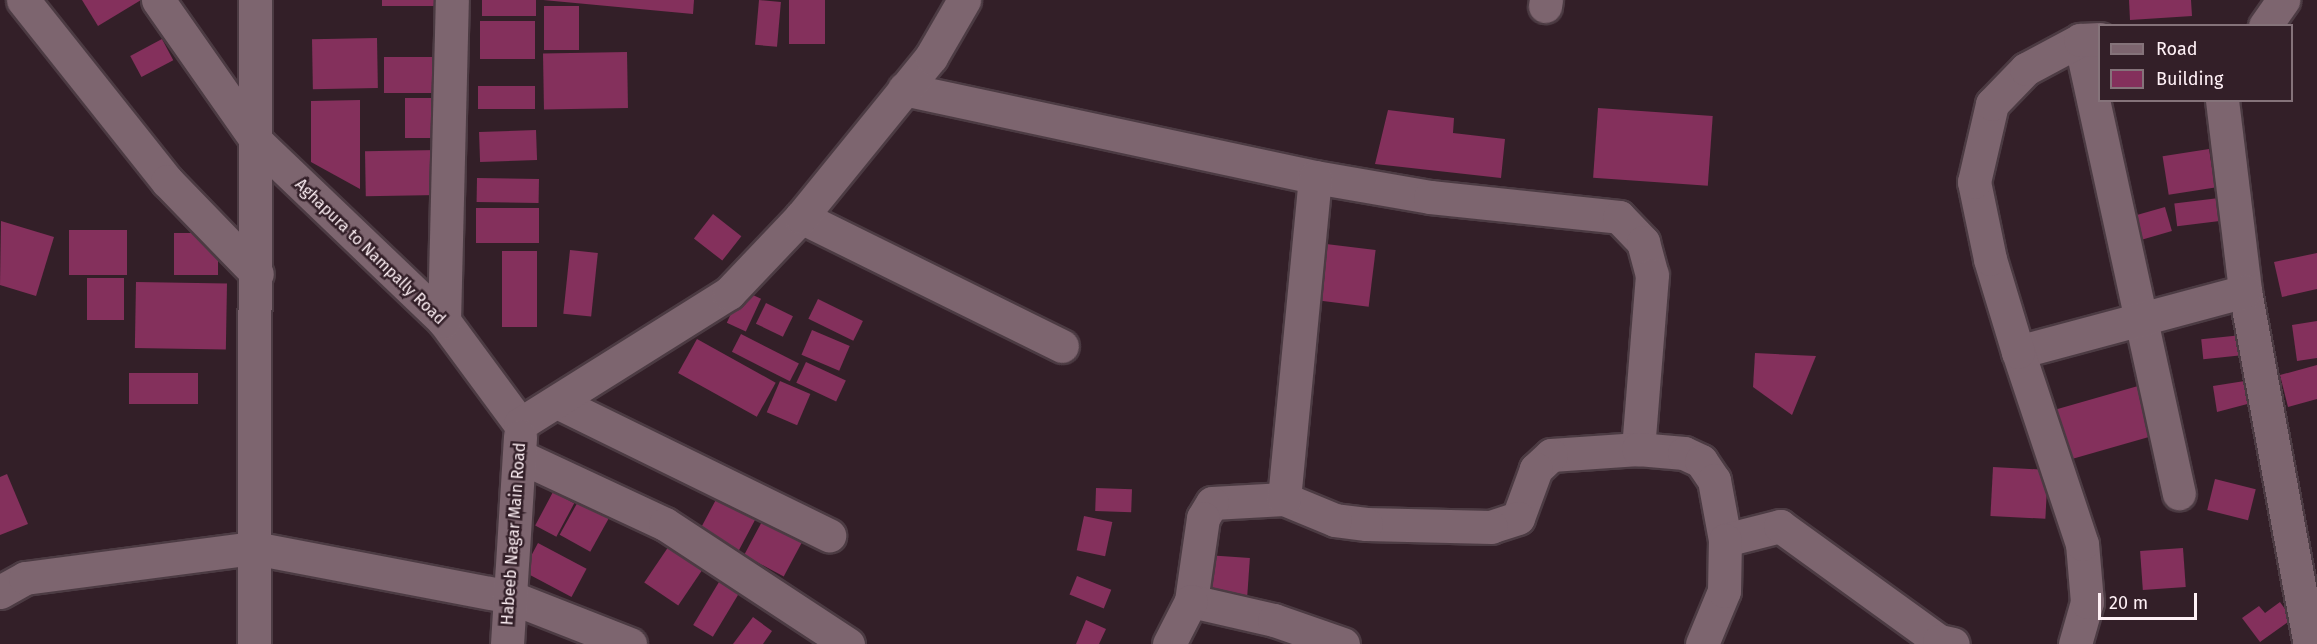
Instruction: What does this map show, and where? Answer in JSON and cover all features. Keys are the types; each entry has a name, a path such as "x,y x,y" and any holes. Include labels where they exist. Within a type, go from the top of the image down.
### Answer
{"street":[{"path":"23,0 167,181 257,274"},
{"name":"Aghapura to Nampally Road","path":"158,0 258,143 444,321 520,424"},
{"path":"254,644 258,143 255,0"},
{"path":"444,321 452,0"},
{"path":"520,424 559,403 729,293 801,217 931,57 964,0"},
{"path":"2075,644 2087,602 2082,544 2018,352 1990,259 1974,182 1992,104 2026,69 2090,39 2098,84"},
{"path":"904,89 1315,177 1430,197 1619,217 1644,242 1652,275 1638,449"},
{"path":"2101,102 2139,317 2179,493"},
{"path":"2222,102 2245,291 2310,644"},
{"path":"1284,499 1315,177"},
{"path":"801,217 1062,346"},
{"path":"2018,352 2139,317 2245,291"},
{"path":"559,403 830,535"},
{"name":"Habeeb Nagar Main Road","path":"507,644 520,424"},
{"path":"1169,644 1191,601 1203,518 1212,503 1284,499 1335,520 1491,527 1518,518 1536,469 1551,455 1638,449 1684,453 1701,461 1714,480 1725,540 1724,591 1702,644"},
{"path":"519,456 665,524 848,644"},
{"path":"1725,540 1780,526 1939,641 1953,644"},
{"path":"0,592 25,578 254,548 510,597 630,644"},
{"path":"1191,601 1274,620 1343,644"}],"building":[{"path":"82,0 141,0 98,26"},
{"path":"382,0 442,0 442,6 382,6"},
{"path":"482,0 536,0 536,16 482,16"},
{"path":"543,0 694,0 693,14"},
{"path":"759,0 781,2 777,47 755,45"},
{"path":"789,0 825,0 825,44 789,44"},
{"path":"2129,0 2191,0 2192,16 2130,20"},
{"path":"544,6 579,6 579,50 544,50"},
{"path":"480,21 535,21 535,59 480,59"},
{"path":"377,38 378,88 313,89 312,39"},
{"path":"162,39 173,60 141,77 130,56"},
{"path":"627,52 628,108 544,109 543,53"},
{"path":"384,57 437,57 437,93 384,93"},
{"path":"478,86 535,86 535,109 478,109"},
{"path":"405,98 440,98 440,138 405,138"},
{"path":"360,100 360,189 311,162 311,101"},
{"path":"1598,108 1713,116 1708,186 1593,178"},
{"path":"1388,110 1454,118 1453,133 1505,139 1501,178 1375,164"},
{"path":"536,130 537,160 480,162 479,132"},
{"path":"2209,149 2215,188 2169,195 2163,156"},
{"path":"438,150 439,195 366,196 365,151"},
{"path":"477,178 539,179 539,203 477,202"},
{"path":"2219,198 2222,221 2177,226 2174,203"},
{"path":"2165,207 2172,231 2131,243 2124,219"},
{"path":"476,208 539,208 539,243 476,243"},
{"path":"713,214 741,236 722,261 694,238"},
{"path":"1,221 54,237 36,296 0,285"},
{"path":"69,230 127,230 127,275 69,275"},
{"path":"174,233 218,233 218,275 174,275"},
{"path":"1326,244 1376,250 1369,307 1319,301"},
{"path":"570,250 598,253 591,317 563,314"},
{"path":"502,251 537,251 537,327 502,327"},
{"path":"2317,253 2317,289 2282,297 2274,262"},
{"path":"87,278 124,278 124,320 87,320"},
{"path":"136,282 227,284 226,350 135,348"},
{"path":"742,290 761,299 746,332 727,323"},
{"path":"818,299 863,321 853,341 808,319"},
{"path":"766,303 793,316 783,337 756,324"},
{"path":"2317,321 2317,358 2297,361 2292,325"},
{"path":"812,330 850,346 839,371 801,355"},
{"path":"741,334 799,364 790,381 732,352"},
{"path":"2242,335 2244,355 2203,359 2201,339"},
{"path":"697,339 776,383 757,417 678,373"},
{"path":"1755,353 1816,356 1792,415 1753,387"},
{"path":"806,362 846,381 836,401 796,383"},
{"path":"2317,365 2317,399 2288,407 2280,375"},
{"path":"129,373 198,373 198,404 129,404"},
{"path":"2251,380 2255,402 2217,412 2213,386"},
{"path":"780,381 810,394 797,425 767,412"},
{"path":"2145,384 2159,434 2063,462 2049,412"},
{"path":"1993,467 2048,470 2045,519 1990,516"},
{"path":"7,474 28,524 0,535 0,477"},
{"path":"2215,479 2256,489 2248,520 2207,510"},
{"path":"1096,488 1132,489 1131,512 1095,511"},
{"path":"553,492 574,503 556,537 535,526"},
{"path":"720,492 759,513 735,558 696,537"},
{"path":"580,498 611,515 590,552 560,535"},
{"path":"767,512 807,533 784,576 744,555"},
{"path":"1084,516 1112,522 1105,556 1077,550"},
{"path":"675,537 709,560 678,606 644,583"},
{"path":"538,543 587,569 572,597 523,571"},
{"path":"2183,548 2186,587 2143,590 2140,551"},
{"path":"1206,555 1250,558 1247,602 1203,599"},
{"path":"1077,576 1111,590 1104,608 1070,595"},
{"path":"722,577 742,589 713,637 693,625"},
{"path":"2280,602 2292,619 2260,642 2242,618 2259,606 2265,613"},
{"path":"753,617 772,631 763,644 733,644"},
{"path":"1086,620 1106,629 1099,644 1076,644"}]}
